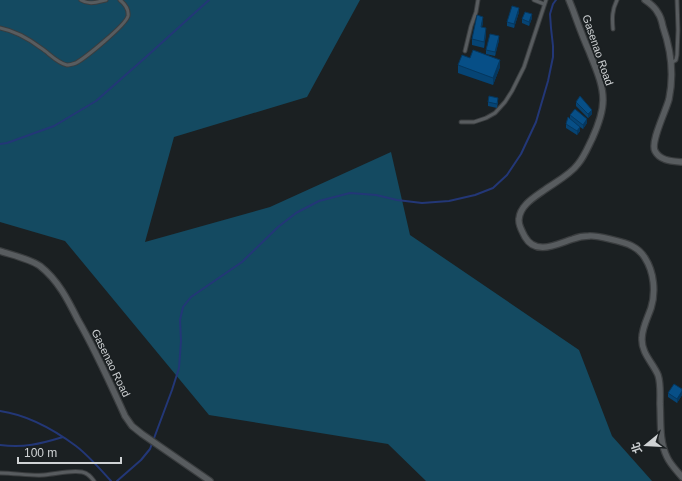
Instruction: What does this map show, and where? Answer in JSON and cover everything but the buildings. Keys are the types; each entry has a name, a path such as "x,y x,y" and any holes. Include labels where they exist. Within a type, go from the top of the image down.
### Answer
{"street":[{"name":"Gasenao Road","path":"568,0 597,72 602,89 603,101 595,132 585,153 578,164 570,172 531,199 522,208 519,219 521,230 528,242 536,247 559,244 573,239 590,236 632,246 642,252 648,262 654,293 642,338 644,348 658,376 660,385 661,433 663,447 667,458 682,477"},
{"path":"645,0 652,4 659,14 667,39 671,64 671,83 668,100 654,142 654,150 658,156 665,160 682,162"},
{"name":"Gasenao Road","path":"0,251 39,265 53,277 65,295 91,343 125,416 132,426 210,481"}],"lane":[{"path":"81,0 86,3 92,3 106,0"},
{"path":"0,28 6,29 23,37 41,47 61,63 68,65 75,63 116,31 125,22 128,17 128,10 125,4 120,0"},
{"path":"465,51 478,0"},
{"path":"534,0 544,4"},
{"path":"461,122 474,122 495,113 512,92 524,67 546,0"},
{"path":"613,28 612,16 617,0"},
{"path":"671,64 676,60 677,55 677,0"},
{"path":"0,473 44,475 84,472 94,481"}],"shaded area":[{"path":"0,0 360,0 307,97 174,137 145,242 270,207 391,152 410,235 579,350 612,436 652,481 426,481 388,444 209,415 65,241 0,222"}],"waterway":[{"path":"0,144 7,143 54,126 96,101 209,0"},
{"path":"117,481 141,460 150,449 179,368 181,341 180,320 183,307 191,297 242,262 278,227 296,213 319,201 350,193 376,195 397,200 422,203 449,201 475,195 493,188 507,175 521,154 536,122 548,81 553,57 550,14 556,0"},
{"path":"0,411 30,419 58,434 76,446 111,481"},
{"path":"0,445 32,445 63,437"}]}
